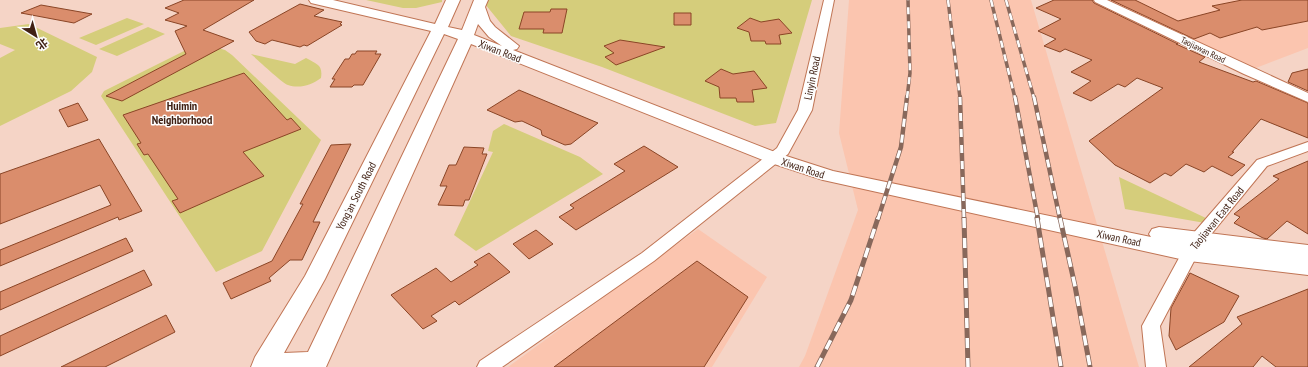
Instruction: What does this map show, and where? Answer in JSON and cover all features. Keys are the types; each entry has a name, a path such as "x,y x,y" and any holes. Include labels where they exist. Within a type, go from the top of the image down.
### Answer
{"main road":[{"name":"Xiwan Road","path":"316,0 408,17"},
{"name":"Xiwan Road","path":"345,0 441,25 468,34 830,176 1193,247 1308,267"},
{"path":"408,17 432,13 439,10 452,0"},
{"name":"Yong'an South Road","path":"264,366 314,279 428,52 452,0"},
{"path":"264,366 314,364 468,34 479,3"},
{"path":"479,3 484,25 514,52"},
{"path":"408,17 423,32 428,52"},
{"path":"448,76 463,58 472,53 483,51 514,52"},
{"name":"Xiwan Road","path":"1193,247 1308,253"}],"street":[{"name":"Linyin Road","path":"778,155 805,110 829,0"},
{"name":"Taojiawan Road","path":"1100,0 1308,98"},
{"name":"Taojiawan East Road","path":"1156,367 1150,326 1193,247 1262,163 1308,146"},
{"path":"487,367 648,257 778,155"}],"shaded area":[{"path":"366,0 442,0 442,2 416,8 403,8"},
{"path":"486,0 812,0 776,123 755,126 602,67 511,36 485,4"},
{"path":"849,0 1031,0 1139,367 799,367 805,356 858,210 839,133"},
{"path":"1099,0 1308,0 1308,48 1248,71"},
{"path":"127,18 144,24 96,45 79,38"},
{"path":"29,24 97,57 92,72 71,91 0,126 0,58 15,50 0,44 0,28"},
{"path":"148,27 165,34 117,56 99,49"},
{"path":"200,43 225,50 232,55 321,140 262,251 216,272 101,96 104,91"},
{"path":"251,54 295,64 306,58 318,65 321,70 321,78 314,83 305,86 297,87 288,85"},
{"path":"504,124 580,157 603,174 476,251 454,235 493,152 488,151 493,131"},
{"path":"1119,177 1208,219 1205,223 1125,209"},
{"path":"698,229 767,277 712,367 508,367"}],"building":[{"path":"184,0 254,0 203,30 234,41 122,101 106,96 186,54 175,31 187,26 165,20 179,13 165,8"},
{"path":"1054,0 1092,0 1094,3 1205,57 1199,62 1253,82 1256,81 1308,103 1308,138 1261,119 1232,152 1234,152 1228,157 1245,165 1232,176 1212,166 1204,172 1186,164 1171,176 1165,173 1150,183 1115,165 1089,141 1163,88 1137,78 1125,87 1118,84 1091,101 1073,93 1091,81 1071,72 1092,60 1065,49 1060,52 1044,46 1056,39 1038,31 1061,19 1036,8"},
{"path":"1111,0 1135,0 1178,21 1220,10 1212,6 1242,0 1308,0 1308,21 1262,30 1257,27 1220,38 1210,33 1194,39"},
{"path":"300,4 324,10 314,16 342,22 340,24 342,25 307,46 304,45 300,47 272,40 265,44 256,41 249,32"},
{"path":"41,5 92,14 74,23 21,13"},
{"path":"551,9 567,9 562,33 543,33 544,29 519,29 524,12 550,12"},
{"path":"674,13 691,13 691,25 674,25"},
{"path":"750,18 761,22 779,19 792,33 779,35 781,44 766,44 765,41 751,41 749,32 737,28"},
{"path":"620,40 665,47 616,65 605,57 614,53 604,46"},
{"path":"357,51 377,51 375,54 381,54 363,85 354,85 352,87 330,87 335,79 332,79 345,59 349,59 352,54 355,54"},
{"path":"721,69 733,74 754,71 767,88 752,90 754,102 737,102 736,98 720,98 719,87 705,81"},
{"path":"1308,69 1308,91 1288,82 1292,73"},
{"path":"244,73 287,120 291,118 301,129 243,152 264,176 180,213 172,201 178,199 148,154 144,155 137,144 141,143 123,115"},
{"path":"519,90 598,123 571,144 565,145 542,135 541,130 522,121 515,122 487,110"},
{"path":"78,103 88,120 68,127 59,110"},
{"path":"99,139 142,211 119,220 118,217 0,266 0,250 111,205 100,185 0,224 0,174"},
{"path":"351,144 313,222 320,222 302,260 290,260 269,278 271,281 231,299 223,283 272,261 303,204 300,204 331,145"},
{"path":"644,146 678,167 576,230 559,217 574,208 570,205 625,171 614,164"},
{"path":"464,147 484,148 482,154 487,154 469,200 465,200 463,206 438,205 447,186 440,186 449,165 456,165"},
{"path":"1308,161 1308,234 1287,221 1267,239 1234,223 1240,217 1234,214 1279,179 1273,176"},
{"path":"536,230 553,244 529,259 513,244"},
{"path":"126,238 133,251 0,310 0,292"},
{"path":"489,253 510,272 459,305 455,301 431,316 437,321 423,329 391,295 436,268 451,282 478,265 474,262"},
{"path":"697,261 748,297 704,367 554,367"},
{"path":"144,270 152,285 0,356 0,336"},
{"path":"1190,273 1239,296 1224,322 1176,350 1169,336 1171,308"},
{"path":"1308,289 1308,367 1276,367 1262,356 1253,367 1189,367 1242,324 1237,317"},
{"path":"166,315 175,332 105,367 61,367"}],"railway":[{"path":"907,98 910,73 908,0"},
{"path":"948,0 960,98"},
{"path":"991,0 1015,98"},
{"path":"1006,0 1034,98"},
{"path":"878,219 901,147 907,97"},
{"path":"960,97 964,219"},
{"path":"1015,97 1038,219"},
{"path":"1034,97 1060,219"},
{"path":"817,367 851,300 878,218"},
{"path":"964,218 968,367"},
{"path":"1037,218 1061,367"},
{"path":"1060,218 1075,286 1090,367"}],"district":[{"name":"Huimin Neighborhood","path":"182,113"}]}
